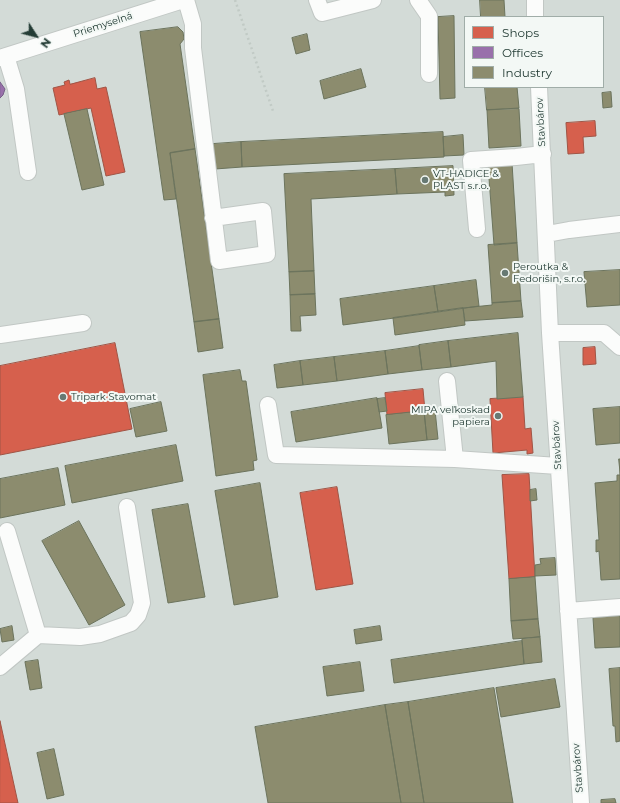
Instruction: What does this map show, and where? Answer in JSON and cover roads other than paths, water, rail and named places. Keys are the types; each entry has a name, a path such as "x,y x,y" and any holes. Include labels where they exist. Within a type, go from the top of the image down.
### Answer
{"lane":[{"name":"Priemyselná","path":"3,57 183,0"},
{"path":"186,0 193,24 193,48 213,218"},
{"path":"318,0 322,13 373,0"},
{"path":"418,0 429,16 430,74"},
{"path":"534,0 535,16"},
{"path":"3,57 16,89 28,172"},
{"name":"Stavbárov","path":"539,88 547,234 550,333 581,803"},
{"path":"477,229 471,160 542,154"},
{"path":"547,234 620,224"},
{"path":"0,336 83,323"},
{"path":"550,333 604,333 620,347"},
{"path":"447,381 455,459"},
{"path":"268,405 276,455 455,459 558,466"},
{"path":"0,667 38,635 80,638 100,634 131,623 138,615 142,603 126,507"},
{"path":"7,531 38,635"},
{"path":"568,611 620,606"}],"place":[{"name":"VT-HADICE & PLAST s.r.o.","path":"425,180"},
{"name":"Peroutka & Fedorišin, s.r.o.","path":"505,273"},
{"name":"Tripark Stavomat","path":"63,397"},
{"name":"MIPA veľkoskad papiera","path":"498,416"}]}
